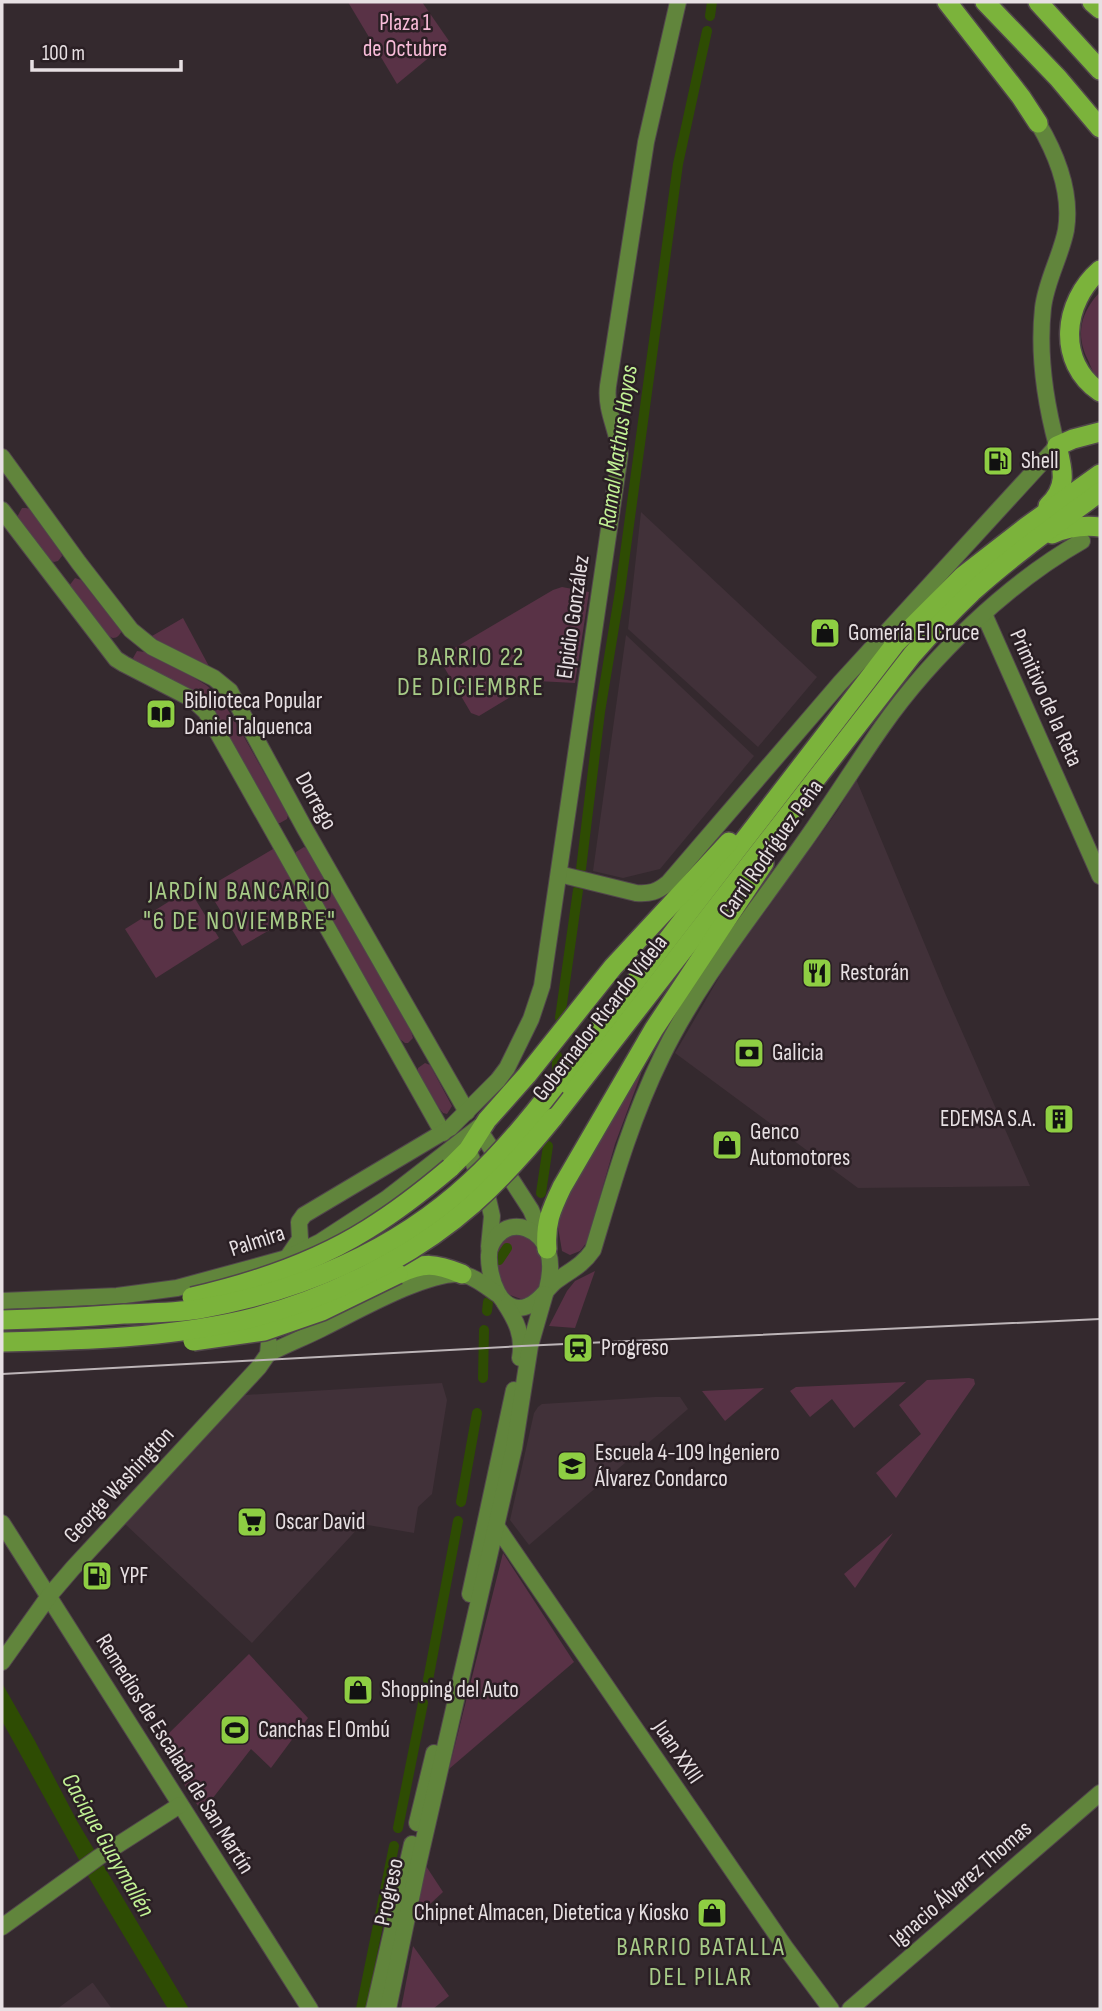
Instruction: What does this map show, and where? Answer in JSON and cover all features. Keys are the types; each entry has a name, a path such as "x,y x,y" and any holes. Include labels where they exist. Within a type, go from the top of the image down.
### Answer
{"highway":[{"path":"947,2 1038,123"},
{"path":"985,2 1058,78 1100,128"},
{"path":"1038,2 1100,70"},
{"path":"1092,2 1100,9"},
{"path":"1100,270 1088,281 1076,302 1069,325 1071,351 1080,371 1100,391"},
{"path":"1030,534 1062,485 1064,470 1057,446 1100,432"},
{"name":"Gobernador Ricardo Videla","path":"2,1320 197,1309 266,1293 333,1270 382,1245 427,1216 468,1184 508,1143 811,785 894,676 931,633 1030,534 1100,474"},
{"name":"Gobernador Ricardo Videla","path":"2,1345 192,1329 255,1317 341,1287 413,1247 471,1205 523,1155 694,921 795,773 877,665 910,627 962,576 1100,492"},
{"path":"1030,534 1066,528 1100,527"},
{"path":"110,1315 261,1279 300,1264 368,1229 407,1203 450,1168 639,937 795,773"},
{"path":"547,1249 546,1225 562,1187 654,1029 687,976 752,883 811,785"},
{"path":"63,1341 194,1341 264,1331 322,1311 415,1266 443,1266 462,1273"}],"main road":[{"name":"Elpidio González","path":"526,1031 542,986 620,454 607,394 646,142 678,2"},
{"path":"1038,123 1053,148 1066,189 1066,229 1043,306 1042,377 1057,446"},
{"name":"Carril Rodríguez Peña","path":"559,874 647,894 657,892 668,883 840,684 1057,446"},
{"name":"Dorrego","path":"2,457 131,630 152,647 214,678 230,691 305,829 467,1112"},
{"path":"2,510 116,659 192,699 206,712 443,1133"},
{"name":"Carril Rodríguez Peña","path":"547,1291 584,1262 593,1250 631,1125 675,1032 718,962 832,804 883,726 926,670 984,614 1037,570 1082,541"},
{"name":"Primitivo de la Reta","path":"984,614 1100,876"},
{"name":"Palmira","path":"287,1258 300,1239 299,1222 312,1209 443,1133 498,1080 526,1031"},
{"path":"476,1134 492,1216 489,1259 497,1295"},
{"path":"462,1273 515,1308 521,1308 534,1303 547,1291 551,1269 547,1249 531,1210 476,1134"},
{"name":"Palmira","path":"2,1301 117,1296 166,1290 287,1258 320,1242 386,1199 476,1134"},
{"path":"489,1247 500,1233 516,1226 530,1230 561,1260 571,1261 593,1250"},
{"path":"277,1283 287,1258"},
{"name":"George Washington","path":"2,1662 73,1567 241,1388 268,1349 422,1281 462,1273"},
{"name":"Progreso","path":"374,2009 491,1525 520,1419 530,1346 547,1291"},
{"name":"Progreso","path":"388,2009 491,1525 522,1346 517,1322 497,1295"},
{"name":"Remedios de Escalada de San Martín","path":"2,1523 310,2009"},
{"name":"Juan XXIII","path":"491,1525 831,2009"},
{"name":"Ignacio Álvarez Thomas","path":"850,2009 1100,1793"},
{"path":"2,1927 99,1857 180,1805"}],"shaded area":[{"path":"641,512 817,677 758,747 628,629"},
{"path":"626,635 754,756 660,869 623,878 593,871"},
{"path":"856,779 945,993 1030,1186 858,1188 675,1053 725,967 838,810"},
{"name":"Oscar David","path":"442,1383 447,1400 432,1494 418,1507 414,1533 362,1524 252,1643 125,1524 245,1395"},
{"name":"Escuela 4-109 Ingeniero Álvarez Condarco","path":"680,1397 688,1409 529,1545 510,1520 534,1413 538,1407 542,1404"},
{"path":"2,1683 77,1821 189,2009 168,2009 88,1876 2,1721"},
{"path":"92,1983 112,2009 57,2009"}],"green space":[{"name":"Plaza 1 de Octubre","path":"348,2 422,2 449,41 397,84"},
{"path":"1100,292 1100,379 1092,370 1084,350 1081,332 1084,315"},
{"path":"22,508 30,509 61,552 62,556 58,561 49,560 17,517"},
{"path":"75,578 81,580 122,631 117,637 113,638 103,631 77,598 69,586"},
{"path":"562,587 589,592 575,683 537,681 479,716 471,713 441,662 441,656"},
{"path":"183,618 211,670 152,641 152,636"},
{"path":"137,651 145,652 183,671 218,695 288,815 287,819 277,823 182,685 136,662 133,658"},
{"path":"304,847 309,850 411,1031 413,1038 408,1043 400,1039 296,858 296,852"},
{"path":"273,849 308,908 242,946 209,892 210,886"},
{"path":"189,889 219,938 156,978 125,929"},
{"path":"641,1061 641,1074 615,1144 587,1242 580,1251 570,1255 562,1251 558,1227 566,1190"},
{"path":"425,1063 430,1065 452,1106 447,1114 439,1108 418,1072 418,1068"},
{"path":"506,1234 528,1234 537,1248 542,1266 541,1289 529,1298 521,1299 507,1294 503,1288 497,1270 496,1248"},
{"path":"595,1271 575,1328 549,1326 575,1281"},
{"path":"974,1379 975,1384 896,1498 876,1473 921,1434 899,1405 927,1380"},
{"path":"906,1382 854,1428 832,1399 810,1417 790,1391 796,1387"},
{"path":"764,1388 725,1421 702,1391"},
{"path":"893,1533 855,1588 844,1574"},
{"path":"503,1553 574,1662 449,1769"},
{"name":"Canchas El Ombú","path":"249,1654 308,1718 271,1768 251,1749 202,1812 158,1744"},
{"path":"426,1866 443,1892 415,1918"},
{"path":"413,1946 449,1996 433,2009 401,2009"}],"waterway":[{"name":"Ramal Mathus Hoyos","path":"710,16 712,2"},
{"name":"Ramal Mathus Hoyos","path":"581,869 600,712 620,591 678,164 707,31"},
{"name":"Ramal Mathus Hoyos","path":"560,1018 578,890"},
{"name":"Ramal Mathus Hoyos","path":"557,1056 557,1068"},
{"name":"Ramal Mathus Hoyos","path":"541,1193 548,1146"},
{"name":"Ramal Mathus Hoyos","path":"499,1260 507,1248"},
{"name":"Ramal Mathus Hoyos","path":"487,1311 488,1302"},
{"name":"Ramal Mathus Hoyos","path":"483,1378 484,1330"},
{"name":"Ramal Mathus Hoyos","path":"461,1502 477,1413"},
{"name":"Ramal Mathus Hoyos","path":"428,1680 458,1521"},
{"name":"Ramal Mathus Hoyos","path":"398,1828 423,1703"},
{"name":"Ramal Mathus Hoyos","path":"361,2009 394,1846"}],"tram line":[{"path":"2,1374 1100,1319"}],"place":[{"name":"Shell","path":"998,461"},
{"name":"Gomería El Cruce","path":"825,633"},
{"name":"Biblioteca Popular Daniel Talquenca","path":"161,714"},
{"name":"Restorán","path":"817,973"},
{"name":"Galicia","path":"749,1053"},
{"name":"EDEMSA S.A.","path":"1059,1119"},
{"name":"Genco Automotores","path":"727,1145"},
{"name":"Progreso","path":"578,1348"},
{"name":"Escuela 4-109 Ingeniero Álvarez Condarco","path":"572,1466"},
{"name":"Oscar David","path":"252,1522"},
{"name":"YPF","path":"97,1576"},
{"name":"Shopping del Auto","path":"358,1690"},
{"name":"Canchas El Ombú","path":"235,1730"},
{"name":"Chipnet Almacen, Dietetica y Kiosko","path":"712,1913"}],"district":[{"name":"BARRIO 22 DE DICIEMBRE","path":"471,672"},
{"name":"JARDÍN BANCARIO \"6 DE NOVIEMBRE\"","path":"240,906"},
{"name":"BARRIO BATALLA DEL PILAR","path":"701,1962"}],"water label":[{"name":"Cacique Guaymallén","path":"108,1845"}]}
